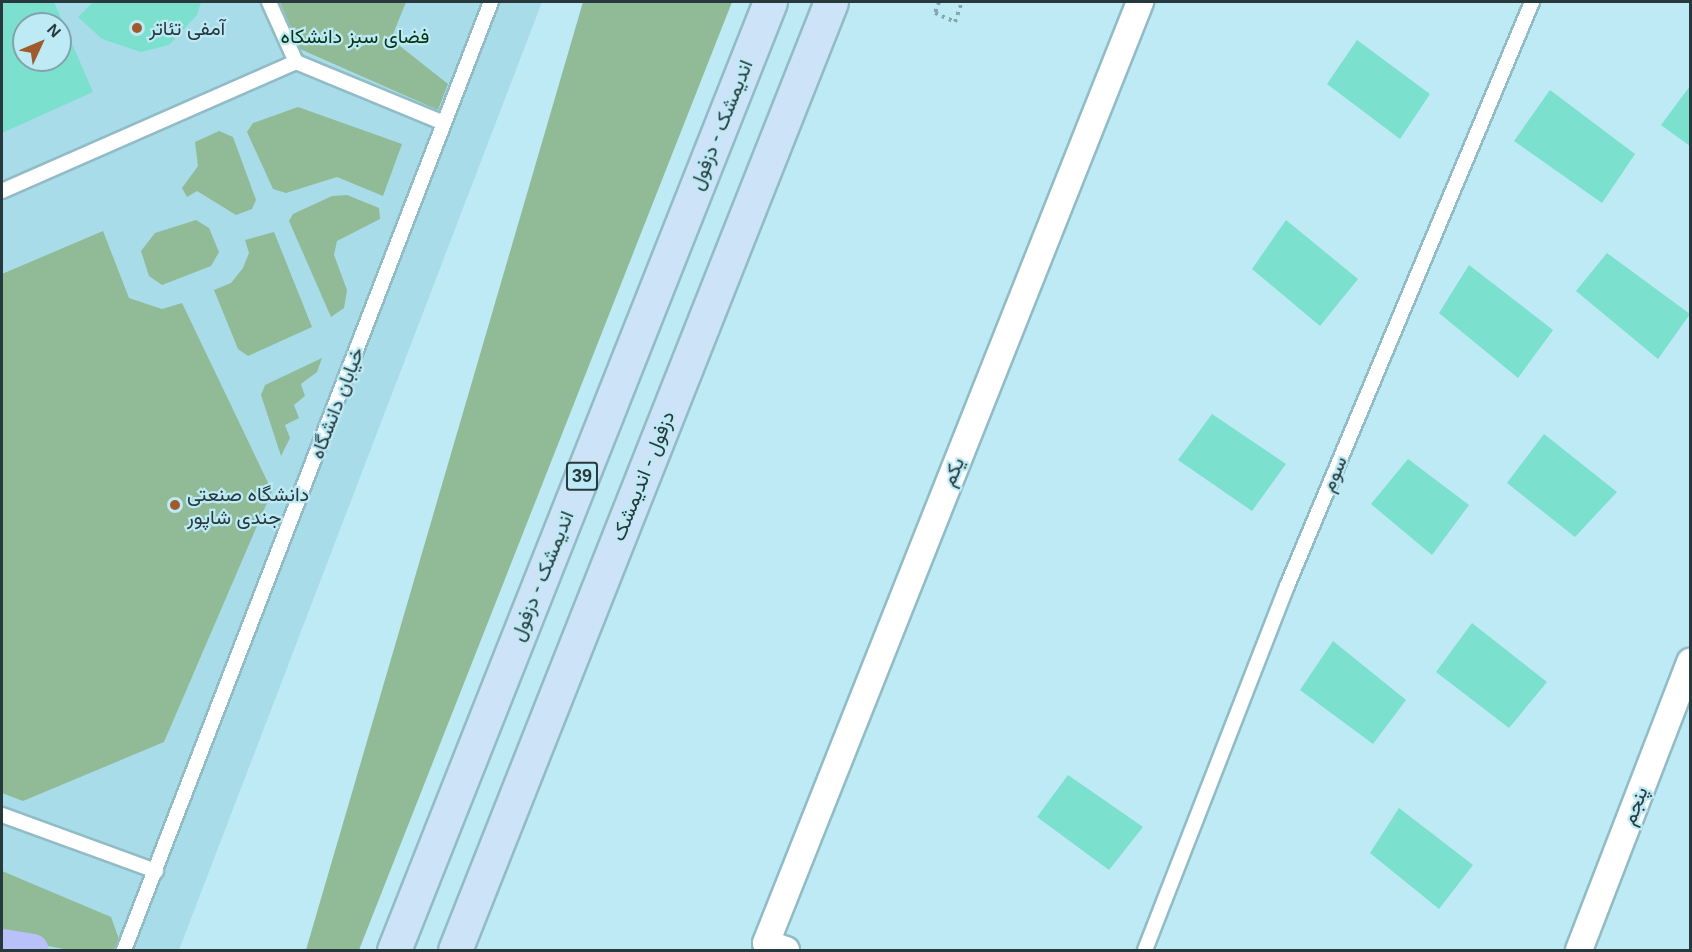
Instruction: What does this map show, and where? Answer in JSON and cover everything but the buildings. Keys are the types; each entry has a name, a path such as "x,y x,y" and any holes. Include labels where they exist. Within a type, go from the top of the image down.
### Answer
{"main road":[{"name":"اندیمشک - دزفول","path":"394,951 770,2"},
{"name":"دزفول - اندیمشک","path":"455,951 831,2"}],"street":[{"name":"یکم","path":"776,947 1140,2"},
{"name":"پنجم","path":"1579,951 1690,662"}],"lane":[{"path":"269,2 296,62 444,123"},
{"name":"خیابان دانشگاه","path":"124,951 491,2"},
{"name":"سوم","path":"1145,951 1287,586 1532,2"},
{"path":"2,191 296,62"},
{"path":"2,815 156,871"}],"path":[{"path":"939,2 935,13 955,22 962,2"}],"shaded area":[{"name":"دانشگاه صنعتی جندی شاپور","path":"2,2 542,2 179,950 2,950"}],"green space":[{"name":"فضای سبز دانشکاه","path":"280,2 406,2 391,39 448,84 438,110 300,49"},
{"path":"583,2 732,2 359,950 306,950"},
{"path":"298,107 402,144 383,196 337,177 286,193 273,189 247,132 253,123"},
{"path":"219,131 233,137 256,200 252,209 236,215 197,191 187,197 182,188 198,166 195,142"},
{"path":"347,195 379,208 380,219 337,241 334,255 347,290 344,308 331,317 289,221 293,214 332,196"},
{"path":"196,220 209,228 219,252 211,266 162,285 149,276 141,251 155,233"},
{"path":"103,231 129,298 162,309 182,303 272,491 164,742 23,801 2,793 2,274"},
{"path":"274,232 312,327 248,356 238,349 214,290 231,283 243,268 249,253 245,240"},
{"path":"322,358 317,372 301,384 305,396 294,405 299,418 285,425 290,438 281,456 261,395 265,385"},
{"path":"2,871 111,917 120,942 113,950 69,950 2,937"}],"waterway":[{"path":"2,945 32,950"}],"place":[{"name":"آمفی تئاتر","path":"137,28"},
{"name":"دانشگاه صنعتی جندی شاپور","path":"175,505"}]}
